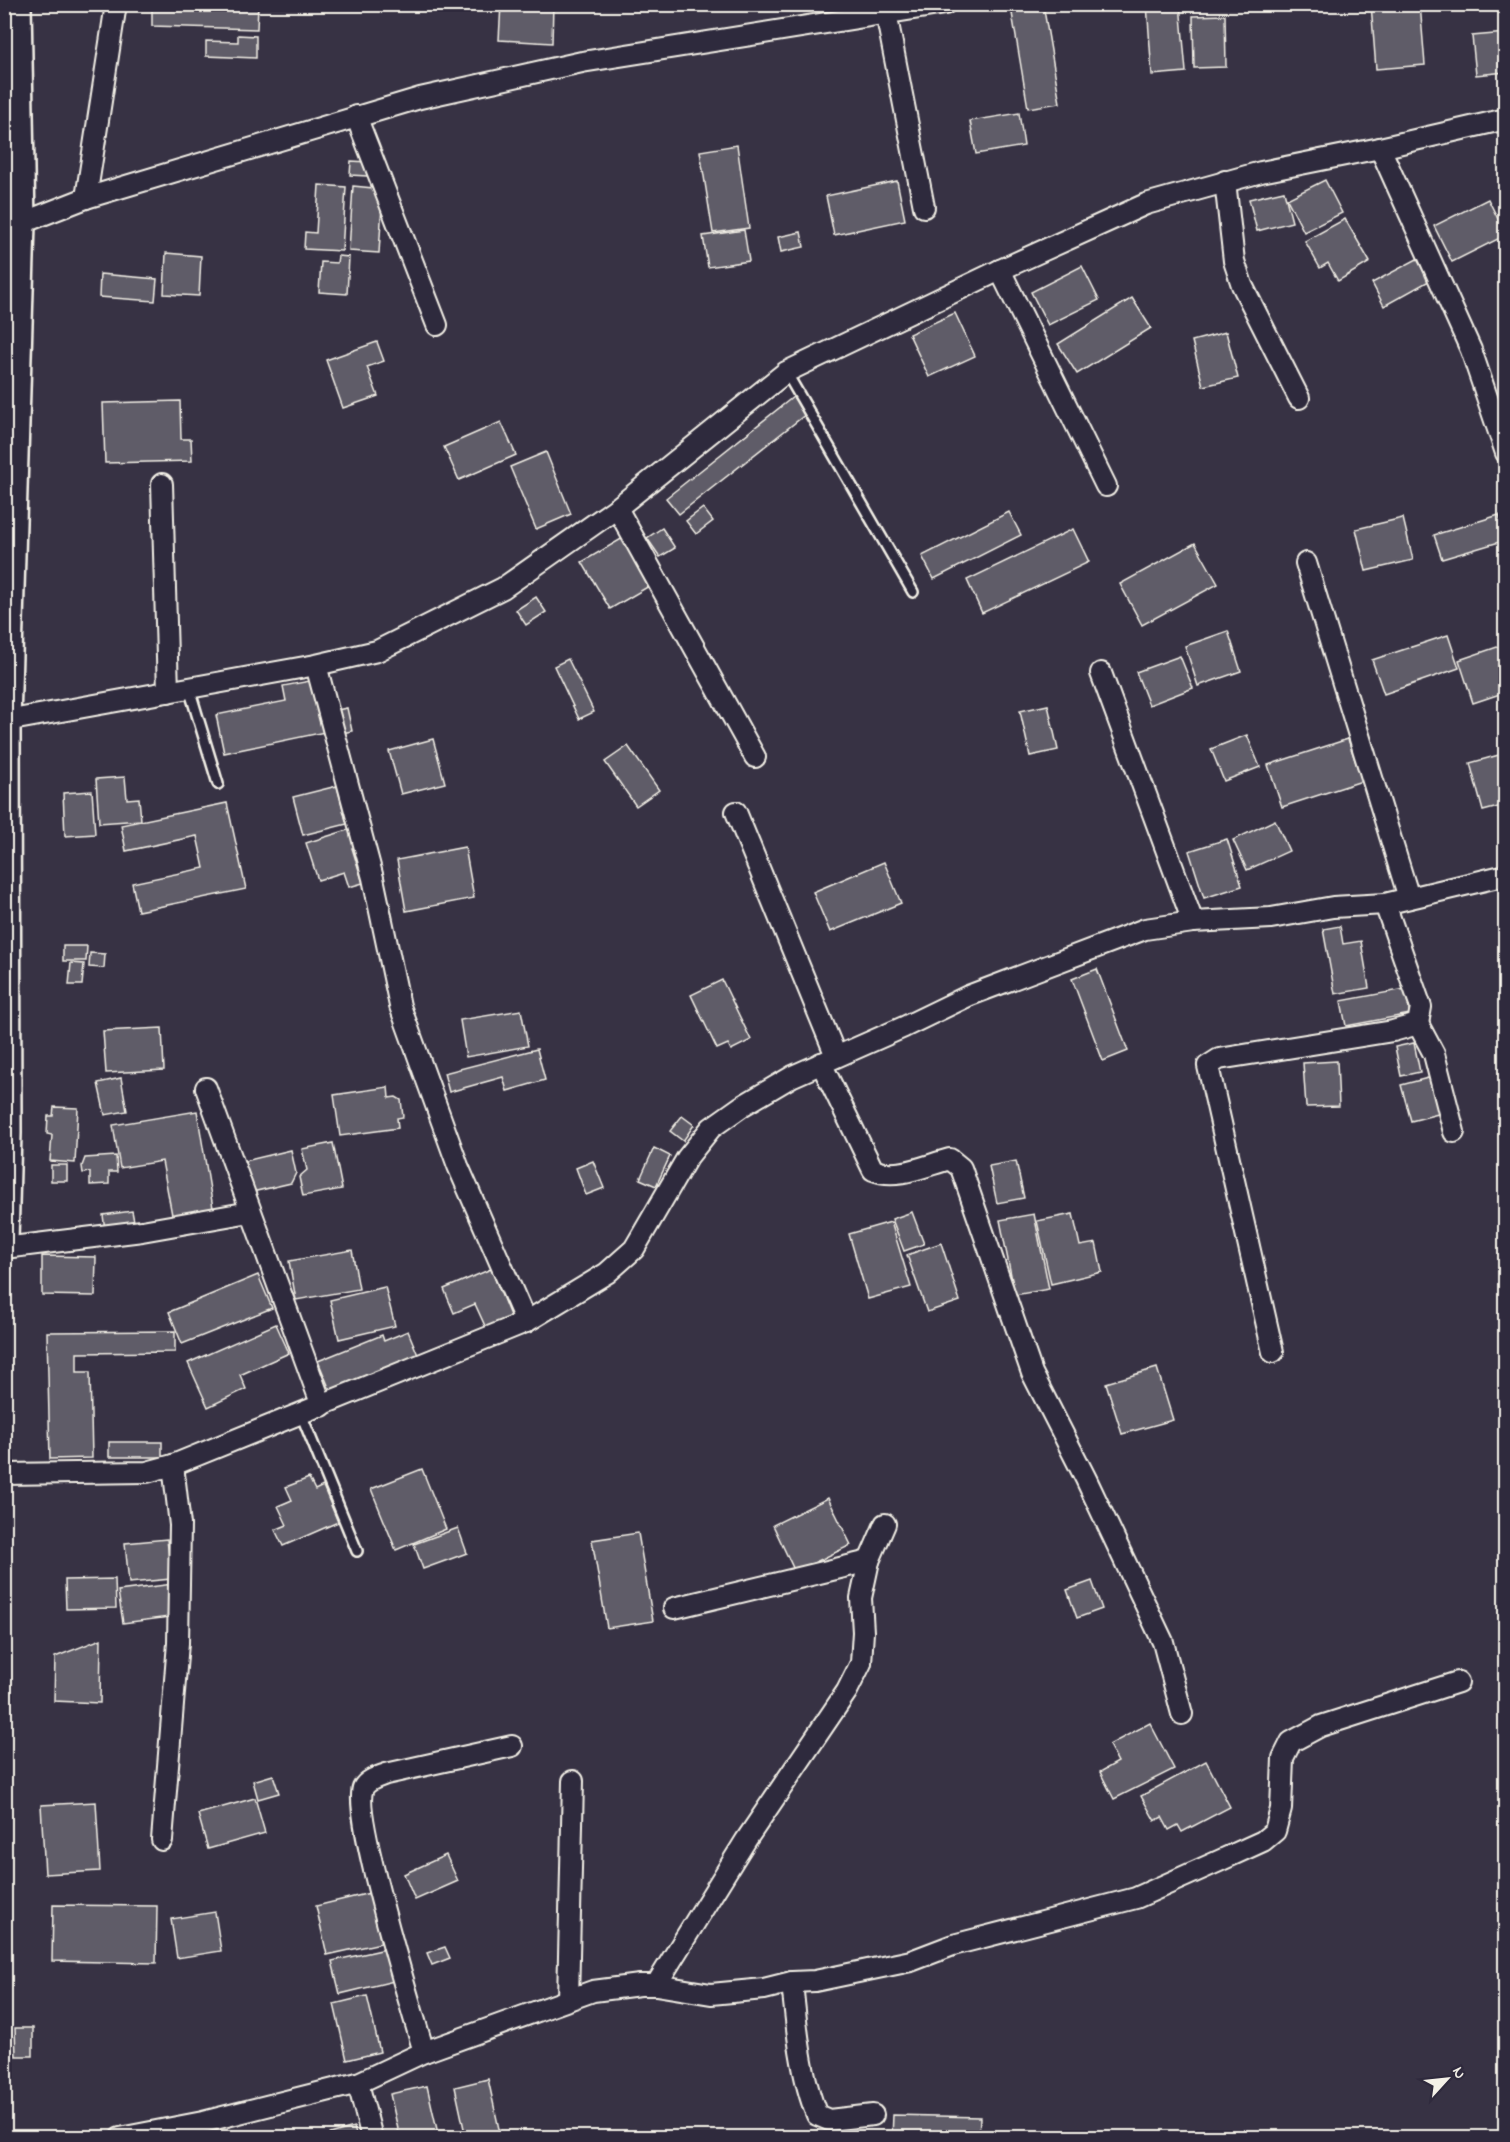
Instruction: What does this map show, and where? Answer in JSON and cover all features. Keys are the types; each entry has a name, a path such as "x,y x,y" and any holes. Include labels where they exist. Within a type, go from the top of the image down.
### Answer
{"street":[{"path":"4,1240 7,1132 6,721 17,4"},
{"path":"86,198 116,4"},
{"path":"13,227 86,198 420,98 582,62 945,4"},
{"path":"886,13 924,207"},
{"path":"356,116 437,325"},
{"path":"6,721 316,666 377,651 503,588 617,508 786,372 1000,270 1146,204 1225,181 1506,119"},
{"path":"1380,148 1471,350 1506,453"},
{"path":"1225,181 1234,261 1242,285 1299,398"},
{"path":"1000,270 1106,486"},
{"path":"162,484 168,692"},
{"path":"617,508 755,757"},
{"path":"1306,563 1409,898"},
{"path":"316,666 373,878 400,1006 458,1166 526,1322"},
{"path":"1101,673 1193,922"},
{"path":"736,812 873,1170 882,1174 899,1173 950,1159 961,1168 1032,1373 1086,1479 1163,1642 1182,1714"},
{"path":"4,1474 147,1472 173,1465 526,1322 607,1273 634,1249 687,1158 711,1128 742,1106 793,1076 968,996 1022,974 1145,929 1193,922 1271,918 1333,907 1385,904 1506,874"},
{"path":"1385,904 1421,1007 1418,1024 1434,1054 1454,1132"},
{"path":"1274,1352 1208,1066 1219,1059 1393,1031 1418,1024"},
{"path":"206,1088 322,1406"},
{"path":"4,1248 142,1231 250,1212"},
{"path":"162,1840 178,1643 180,1525 173,1465"},
{"path":"656,1985 746,1840 847,1691 861,1663 861,1598 870,1561 885,1524"},
{"path":"674,1608 870,1561"},
{"path":"120,2138 203,2122 358,2083 424,2052 593,1991 656,1985 711,1994 764,1989 792,1982 815,1981 911,1961 954,1945 1136,1898 1263,1841 1275,1831 1281,1809 1283,1758 1291,1742 1321,1726 1458,1682"},
{"path":"424,2052 376,1878 362,1810 363,1789 370,1780 386,1773 512,1746"},
{"path":"568,2000 573,1781"},
{"path":"792,1982 796,2028 812,2103 817,2115 829,2120 873,2115"},
{"path":"358,2083 372,2138"}],"lane":[{"path":"786,372 913,592"},
{"path":"189,688 218,784"},
{"path":"301,1414 357,1551"}],"building":[{"path":"152,4 258,5 257,29 152,26"},
{"path":"331,4 368,4 367,10 330,9"},
{"path":"501,4 553,4 552,43 499,40"},
{"path":"1043,4 1060,103 1028,108 1011,7"},
{"path":"1147,4 1180,4 1186,72 1152,75"},
{"path":"1371,4 1420,4 1425,65 1376,69"},
{"path":"1225,15 1226,67 1194,68 1193,16"},
{"path":"1506,33 1506,72 1476,75 1472,36"},
{"path":"238,35 256,36 256,58 206,56 206,41 238,42"},
{"path":"1019,113 1024,146 976,154 970,121"},
{"path":"737,145 749,228 713,233 700,151"},
{"path":"351,161 368,162 367,176 350,175"},
{"path":"1325,180 1342,213 1304,232 1287,199"},
{"path":"897,181 905,220 834,235 826,196"},
{"path":"319,185 346,187 342,251 304,249 305,232 316,233"},
{"path":"353,186 383,189 379,253 349,251"},
{"path":"1284,191 1292,222 1257,231 1249,199"},
{"path":"1488,199 1506,235 1452,262 1434,226"},
{"path":"1345,219 1370,262 1338,281 1328,263 1320,268 1305,241"},
{"path":"744,230 749,261 708,267 703,236"},
{"path":"801,232 804,247 781,252 778,237"},
{"path":"166,253 201,256 199,296 164,294"},
{"path":"338,256 349,257 347,294 319,292 321,262 337,263"},
{"path":"1417,259 1429,281 1384,306 1372,283"},
{"path":"1082,266 1099,300 1048,325 1031,292"},
{"path":"100,274 157,279 155,301 99,297"},
{"path":"1132,298 1151,328 1077,374 1058,344"},
{"path":"955,313 975,356 929,377 909,334"},
{"path":"1226,332 1238,378 1203,386 1192,341"},
{"path":"377,342 384,361 367,367 378,396 343,408 326,360"},
{"path":"793,397 806,414 679,514 666,498"},
{"path":"180,401 181,439 191,439 192,461 105,463 103,403"},
{"path":"501,422 516,455 459,480 444,447"},
{"path":"546,452 571,514 536,529 510,467"},
{"path":"703,508 713,521 696,534 686,521"},
{"path":"1009,512 1021,535 934,579 922,556"},
{"path":"1499,515 1506,540 1442,559 1434,535"},
{"path":"1403,518 1413,560 1366,571 1356,529"},
{"path":"662,528 675,548 660,557 647,538"},
{"path":"1073,529 1089,562 982,613 967,580"},
{"path":"623,538 651,585 610,609 582,562"},
{"path":"1195,543 1218,584 1142,625 1120,584"},
{"path":"536,597 546,612 526,625 516,610"},
{"path":"1228,631 1241,671 1198,686 1185,646"},
{"path":"1448,635 1459,668 1384,694 1372,660"},
{"path":"1506,644 1506,692 1473,703 1459,660"},
{"path":"1180,656 1193,688 1149,705 1136,672"},
{"path":"568,659 594,712 579,719 554,666"},
{"path":"315,680 325,732 224,753 216,715 286,701 283,686"},
{"path":"1048,705 1058,750 1030,756 1020,711"},
{"path":"347,708 352,731 337,734 332,711"},
{"path":"1247,735 1260,767 1224,781 1211,749"},
{"path":"433,739 445,783 401,794 389,751"},
{"path":"1348,739 1362,781 1282,807 1268,765"},
{"path":"628,746 659,790 636,806 605,762"},
{"path":"1506,753 1506,805 1483,811 1470,763"},
{"path":"125,777 127,799 139,798 141,820 99,823 96,779"},
{"path":"337,786 347,824 303,835 293,797"},
{"path":"92,791 95,834 65,836 63,793"},
{"path":"227,803 246,889 138,911 132,883 204,868 197,836 126,851 121,825"},
{"path":"1275,820 1289,851 1247,870 1233,840"},
{"path":"351,829 357,847 352,848 363,883 349,887 344,872 318,880 306,843"},
{"path":"1227,839 1242,886 1204,898 1189,851"},
{"path":"465,847 474,898 406,911 397,860"},
{"path":"884,862 901,903 830,932 813,892"},
{"path":"1340,926 1343,944 1361,941 1369,988 1335,994 1323,929"},
{"path":"63,946 87,946 86,961 63,961"},
{"path":"90,953 105,954 104,968 89,967"},
{"path":"71,963 84,964 82,985 69,985"},
{"path":"1097,969 1128,1051 1103,1061 1072,979"},
{"path":"722,980 751,1040 731,1050 728,1044 717,1049 691,995"},
{"path":"1405,989 1410,1014 1346,1026 1341,1001"},
{"path":"521,1010 528,1046 466,1057 460,1020"},
{"path":"162,1028 164,1070 106,1073 103,1031"},
{"path":"1414,1043 1420,1072 1401,1076 1395,1047"},
{"path":"537,1049 545,1080 507,1091 503,1077 449,1092 444,1073"},
{"path":"1337,1061 1339,1106 1306,1107 1303,1063"},
{"path":"1432,1077 1442,1113 1411,1121 1401,1085"},
{"path":"121,1078 127,1111 105,1115 98,1083"},
{"path":"388,1087 389,1098 396,1097 401,1100 403,1117 397,1118 398,1128 340,1136 334,1095"},
{"path":"54,1107 78,1108 75,1163 50,1161 52,1135 47,1134 48,1116 53,1116"},
{"path":"197,1111 213,1208 172,1215 162,1161 120,1168 113,1125"},
{"path":"682,1116 694,1125 683,1141 670,1131"},
{"path":"333,1143 342,1189 303,1196 299,1177 307,1170 302,1149"},
{"path":"654,1148 670,1156 656,1186 640,1179"},
{"path":"291,1150 296,1173 291,1183 252,1192 245,1161"},
{"path":"116,1156 117,1172 109,1172 109,1184 90,1185 90,1172 83,1173 82,1166 85,1158"},
{"path":"593,1161 604,1188 586,1195 576,1168"},
{"path":"1016,1161 1024,1198 997,1203 989,1166"},
{"path":"51,1165 67,1165 67,1181 51,1181"},
{"path":"132,1211 135,1226 105,1230 103,1215"},
{"path":"912,1212 924,1244 904,1251 892,1219"},
{"path":"1034,1214 1049,1289 1015,1295 1000,1220"},
{"path":"1073,1214 1080,1246 1096,1243 1102,1272 1051,1284 1037,1221"},
{"path":"891,1222 911,1287 868,1299 849,1234"},
{"path":"941,1243 960,1301 927,1312 907,1255"},
{"path":"352,1250 359,1289 296,1300 289,1261"},
{"path":"42,1256 96,1257 95,1296 42,1295"},
{"path":"491,1269 511,1318 486,1328 475,1304 454,1313 444,1289"},
{"path":"258,1275 272,1308 182,1344 169,1312"},
{"path":"385,1287 395,1326 339,1339 330,1300"},
{"path":"276,1324 289,1353 240,1375 246,1389 208,1407 188,1363"},
{"path":"175,1331 175,1352 77,1353 77,1372 90,1372 92,1458 50,1459 47,1332"},
{"path":"408,1331 418,1355 330,1390 318,1361 382,1335 384,1341"},
{"path":"1157,1368 1173,1420 1122,1434 1106,1383"},
{"path":"109,1442 162,1442 162,1457 109,1457"},
{"path":"422,1469 446,1529 396,1550 371,1489"},
{"path":"309,1478 315,1490 323,1486 338,1522 283,1546 275,1530 287,1525 278,1506 292,1500 286,1487"},
{"path":"828,1498 851,1545 795,1572 773,1525"},
{"path":"458,1528 467,1553 423,1569 414,1544"},
{"path":"638,1533 653,1621 607,1628 592,1540"},
{"path":"167,1539 171,1579 129,1583 125,1543"},
{"path":"115,1579 116,1608 66,1609 65,1580"},
{"path":"1092,1581 1102,1609 1077,1618 1067,1590"},
{"path":"173,1584 177,1616 123,1623 118,1591"},
{"path":"101,1639 100,1703 54,1701 55,1657"},
{"path":"1150,1723 1174,1769 1114,1799 1100,1772 1118,1762 1109,1745"},
{"path":"1206,1761 1230,1807 1182,1832 1178,1825 1169,1830 1162,1817 1155,1821 1141,1796"},
{"path":"273,1775 279,1793 258,1799 253,1781"},
{"path":"255,1798 265,1833 208,1849 198,1814"},
{"path":"96,1802 100,1871 45,1874 41,1805"},
{"path":"446,1855 458,1881 415,1900 404,1874"},
{"path":"370,1893 381,1943 327,1955 316,1906"},
{"path":"53,1905 157,1906 156,1963 52,1961"},
{"path":"215,1912 221,1951 177,1958 171,1919"},
{"path":"445,1947 450,1958 432,1965 427,1953"},
{"path":"386,1949 394,1981 340,1994 332,1961"},
{"path":"367,1996 380,2052 347,2060 334,2004"},
{"path":"15,2028 33,2028 33,2056 16,2056"},
{"path":"488,2079 501,2138 466,2138 455,2087"},
{"path":"427,2086 439,2138 400,2138 390,2094"},
{"path":"893,2115 980,2117 979,2138 892,2138"},
{"path":"354,2127 357,2138 331,2138 330,2134"}]}
